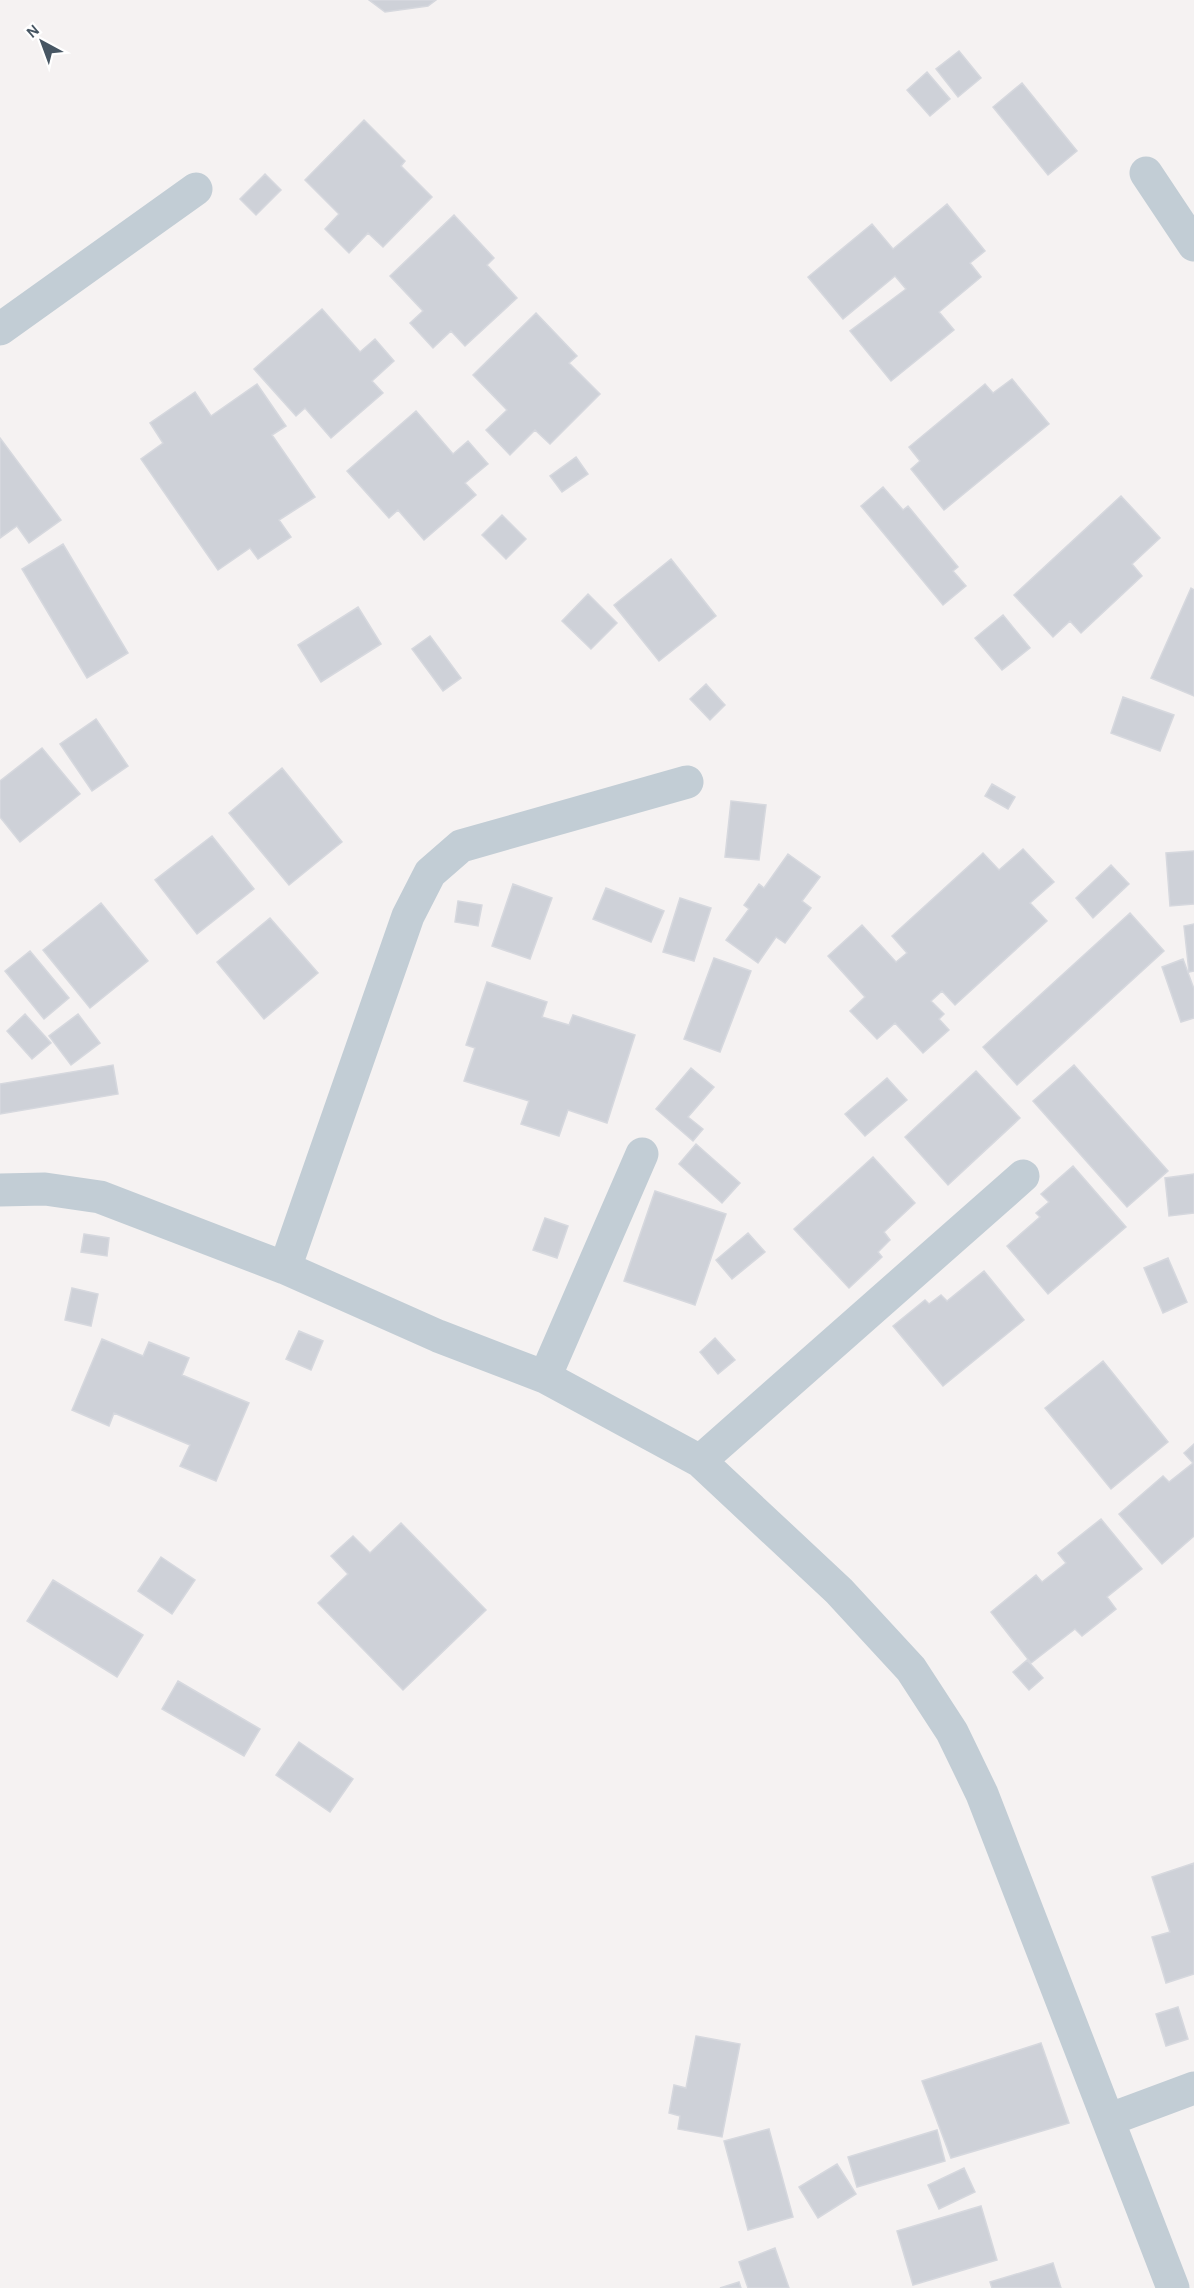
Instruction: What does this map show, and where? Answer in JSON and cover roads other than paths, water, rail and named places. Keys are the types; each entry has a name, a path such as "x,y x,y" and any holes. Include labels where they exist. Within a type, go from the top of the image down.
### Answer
{"street":[{"path":"1146,173 1194,245"},
{"path":"0,330 196,189"},
{"path":"285,1268 408,916 430,873 461,846 687,782"},
{"path":"544,1377 642,1154"},
{"path":"700,1461 1023,1176"},
{"path":"0,1190 45,1188 100,1197 285,1268 438,1336 544,1377 700,1461 839,1591 911,1668 952,1732 982,1794 1173,2288"},
{"path":"1108,2120 1194,2088"}]}
